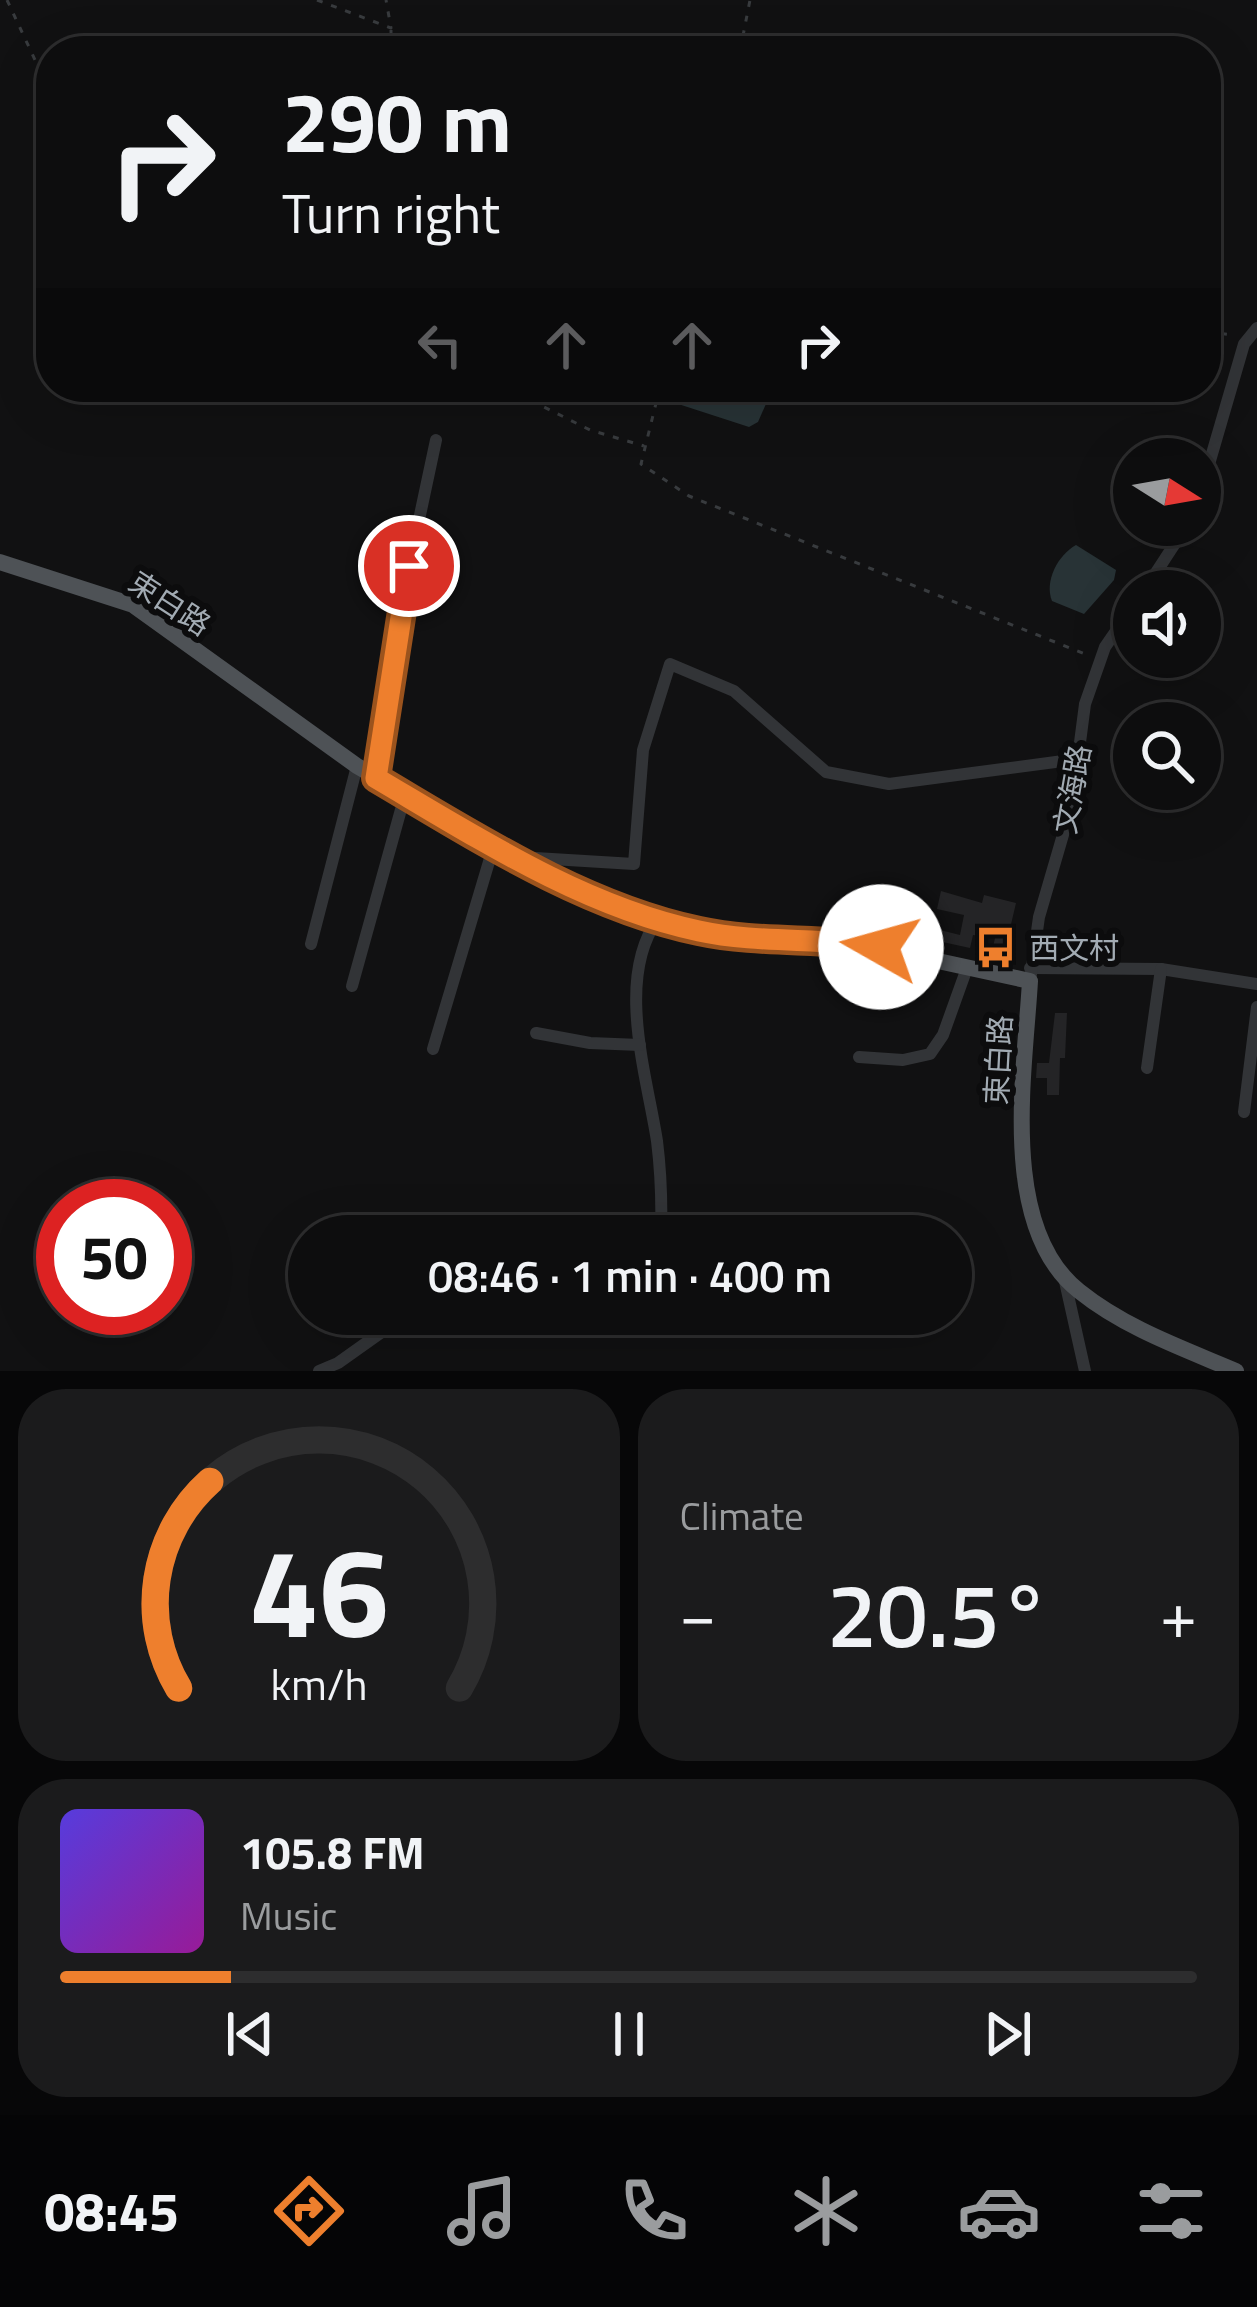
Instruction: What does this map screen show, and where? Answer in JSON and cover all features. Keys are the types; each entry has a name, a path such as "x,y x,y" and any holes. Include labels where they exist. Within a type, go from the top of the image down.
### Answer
{"main road":[{"name":"束白路","path":"0,562 133,605 376,778 600,898 720,935 854,943 967,968 1030,974 1022,1125 1024,1170 1037,1228 1064,1276 1120,1321 1236,1371"}],"street":[{"path":"1218,438 1252,333"},
{"path":"376,778 400,608 436,440"},
{"name":"文海路","path":"1030,974 1039,917 1061,849 1085,704 1099,660 1113,638"},
{"path":"516,857 634,864 643,749 670,664 734,692 826,772 889,784 1078,759"},
{"path":"311,944 357,766"},
{"path":"352,986 405,795"},
{"path":"433,1049 494,845"},
{"path":"658,919 647,934 637,1006 660,1171 661,1215"},
{"path":"859,1057 903,1060 930,1054 943,1035 967,968"},
{"path":"1147,1068 1161,969"},
{"path":"1030,974 1161,969 1257,984"},
{"path":"1244,1112 1257,1007"},
{"path":"536,1034 640,1045"},
{"path":"1064,1276 1085,1371"},
{"path":"319,1371 377,1335"}],"path":[{"path":"7,0 36,63"},
{"path":"317,0 391,28"},
{"path":"386,0 391,36"},
{"path":"743,36 750,0"},
{"path":"1221,332 1252,333"},
{"path":"534,402 590,430 646,446"},
{"path":"657,402 641,464 689,496 1099,660"}],"shaded area":[{"path":"672,402 767,402 758,422 749,427"},
{"path":"1076,545 1116,570 1113,581 1084,614 1052,601 1054,569"}],"building":[{"path":"941,891 982,903 984,895 1016,903 1004,954 992,952 995,938 973,935 970,948 938,941 940,930 960,935 964,915 937,909"},
{"path":"1055,1013 1067,1013 1065,1058 1060,1058 1059,1095 1047,1095 1047,1078 1036,1078 1037,1063 1049,1063"}],"place":[{"name":"西文村","path":"995,948"}],"route":[{"path":"409,566 376,778 568,884 684,928 739,937 881,947"}]}
